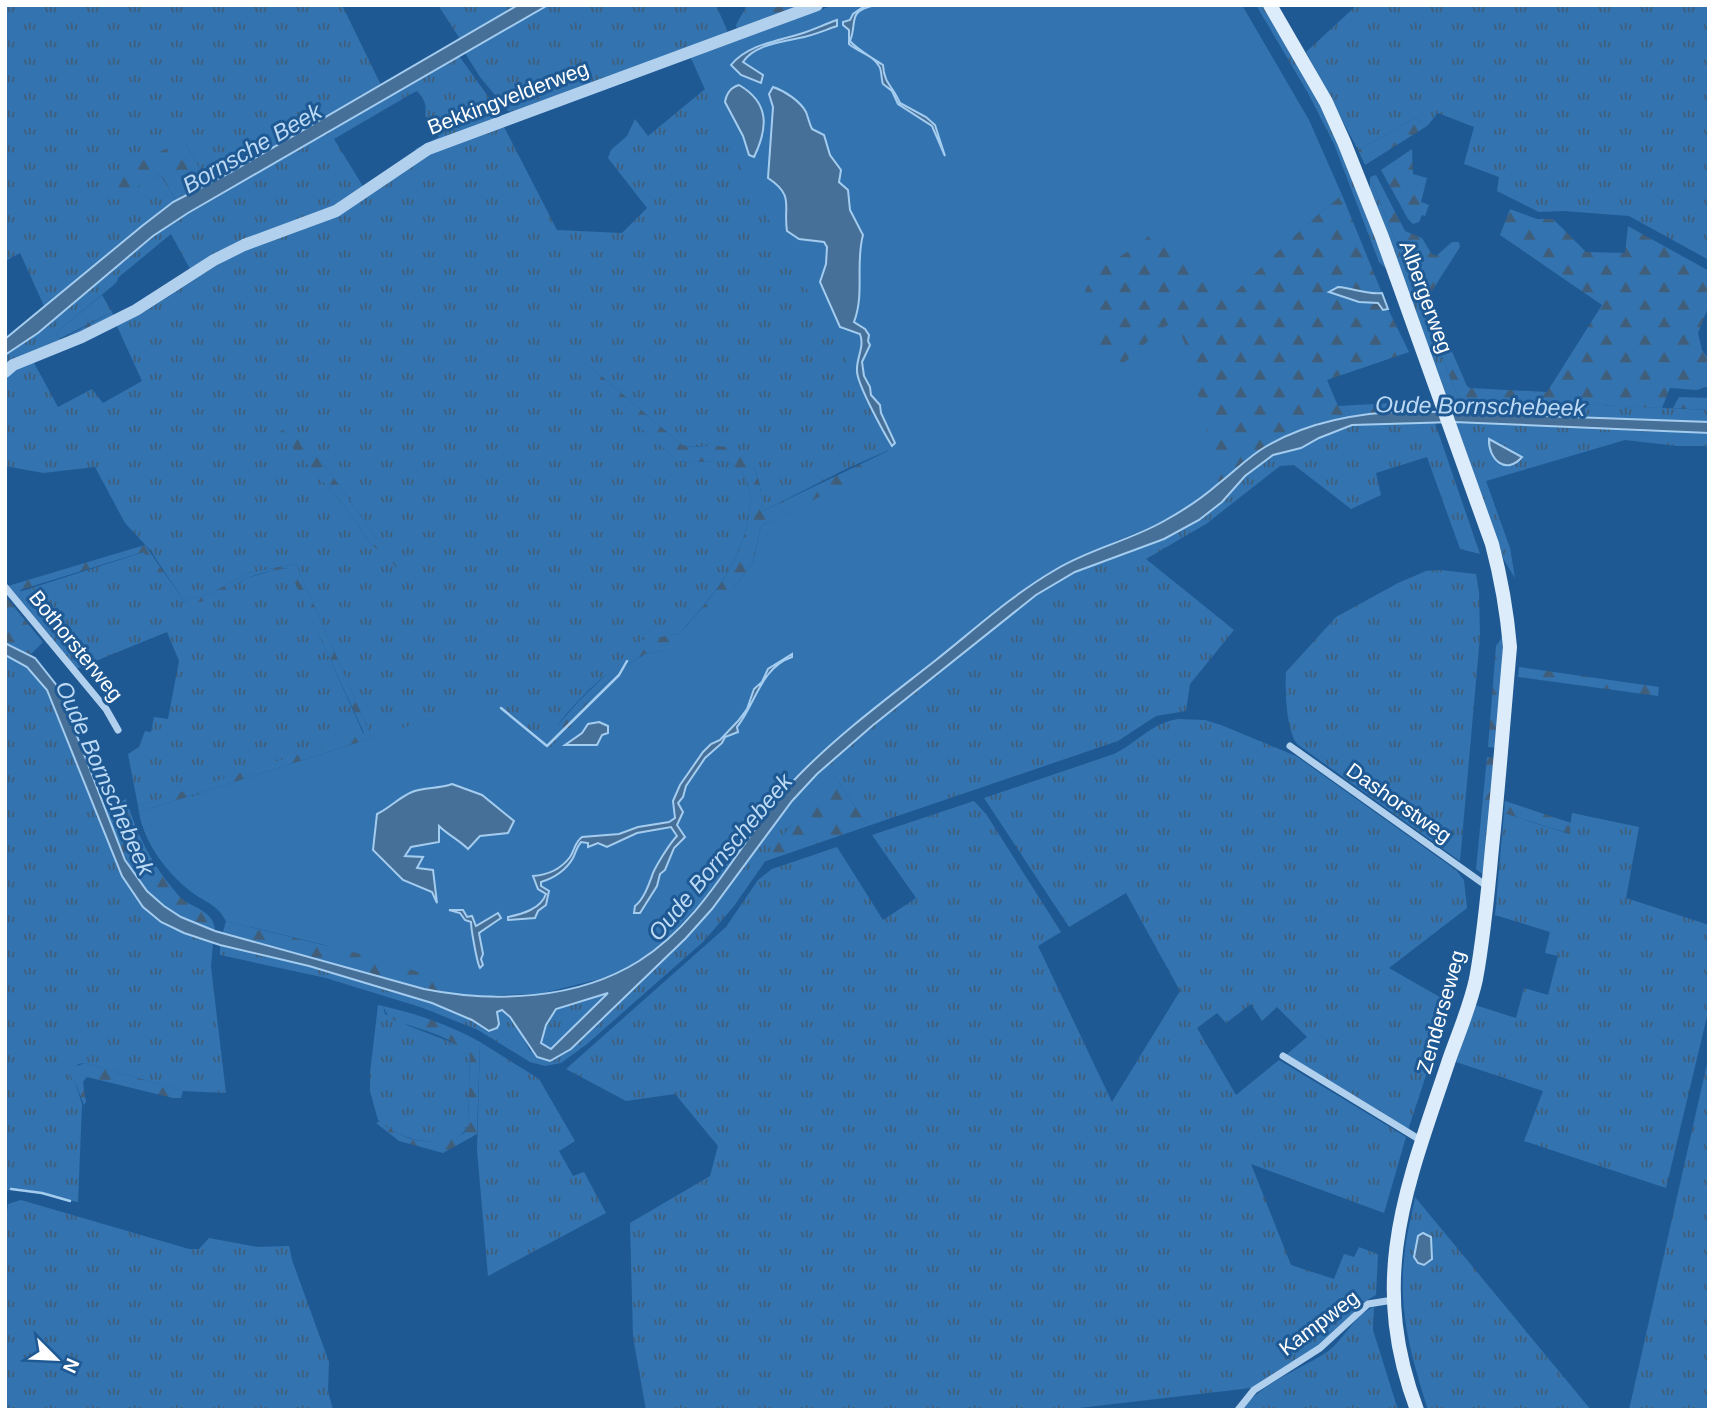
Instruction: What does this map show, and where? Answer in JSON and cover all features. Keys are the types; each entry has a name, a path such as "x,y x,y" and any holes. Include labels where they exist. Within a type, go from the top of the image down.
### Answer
{"main road":[{"name":"Albergerweg","path":"1270,5 1331,112 1382,237 1492,544 1501,577 1507,617"},
{"name":"Zenderseweg","path":"1417,1410 1404,1376 1396,1334 1393,1270 1397,1231 1422,1141 1475,984 1486,923 1510,647 1507,617"}],"street":[{"name":"Bekkingvelderweg","path":"5,372 13,365 82,337 136,310 234,250 336,211 428,149 817,5"},
{"name":"Bothorsterweg","path":"5,587 106,709 118,730"},
{"name":"Dashorstweg","path":"1290,746 1488,887"},
{"path":"1283,1056 1422,1141"},
{"name":"Kampweg","path":"1238,1410 1254,1390 1320,1348 1368,1304 1393,1300"}],"green space":[{"path":"5,5 342,5 381,85 209,184 183,140 114,199 160,174 177,201 142,226 45,308 20,253 5,261"},
{"path":"438,5 518,5 460,39"},
{"path":"548,5 716,5 727,33 512,112 508,111 480,77 465,53"},
{"path":"747,5 802,5 737,30 736,25"},
{"path":"834,5 1117,5 1219,484 1015,596 467,976 226,921 216,908 175,877 159,858 146,836 139,812 372,738 296,564 248,573 212,593 184,601 150,550 125,523 95,467 43,473 5,466 5,377 11,370 33,361 58,407 92,389 103,403 142,381 116,324 146,311 236,253 300,231 437,150 503,125 557,230 622,233 647,208 608,158 611,150 627,136 635,119 648,136 705,89 691,58","holes":["586,363 682,445 720,448 743,456 756,471 763,511 889,450 665,649 557,726 596,684 629,656 663,638 679,634 716,590 735,560 747,525 750,505 747,481 741,471 720,461 678,461 577,371","288,426 328,470 376,537 407,565 371,544 345,506 280,433"]},
{"path":"834,5 1242,5 1309,120 1342,195 1307,224 1229,298 1162,224 1139,245 1102,267 1086,288 1084,298 1100,351 1107,359 1116,362 1124,363 1175,320 1188,352 1219,484 1194,504 1160,523 1071,560 1015,596 789,785 699,905 663,943 620,972 539,994 468,996 457,984 365,955 226,921 216,908 175,877 159,858 146,836 139,812 215,790 487,700 548,750 570,728 592,696 626,666 645,654 682,647 696,638 753,562 761,526 883,465 890,450 744,173 691,58"},
{"path":"1256,5 1264,5 1325,106 1389,271 1379,262 1334,144 1308,93"},
{"path":"1357,5 1709,5 1709,260 1629,216 1564,211 1539,212 1497,191 1499,177 1464,164 1474,127 1438,113 1427,126 1416,118 1358,150 1306,52"},
{"path":"459,56 495,106 498,118 419,151 415,149 439,137 425,115 425,105 421,97 417,91 411,94 334,139 364,188 329,210 190,269 171,234 39,343 5,367 5,355 38,333 166,227"},
{"path":"1079,73 1307,224 1342,195 1382,293 1349,288 1330,292 1359,302 1378,303 1383,310 1388,309 1409,352 1327,380 1338,406 1428,401 1430,411 1366,414 1324,422 1284,437 1259,451 1219,484 1188,352 1175,320 1124,363 1105,359 1090,324 1084,297 1090,280 1104,266 1138,246"},
{"path":"1416,118 1427,126 1365,165 1358,150"},
{"path":"183,140 209,184 177,201 160,174 114,200 102,182"},
{"path":"1412,149 1413,174 1427,178 1421,202 1429,205 1425,216 1422,215 1419,222 1413,224 1381,170"},
{"path":"1376,175 1405,231 1422,238 1431,253 1436,256 1452,242 1459,242 1460,247 1428,297 1470,388 1547,392 1602,305 1500,235 1510,209 1537,219 1553,219 1586,252 1625,253 1628,226 1709,271 1709,305 1698,333 1702,350 1709,360 1709,386 1697,390 1670,388 1662,408 1473,399 1470,400 1472,413 1450,412 1458,397 1370,177"},
{"path":"1370,177 1458,397 1450,412 1370,194"},
{"path":"116,277 116,283 58,331 56,335 60,340 19,357"},
{"path":"102,295 112,312 59,339 56,335 58,331"},
{"path":"112,312 114,317 62,339"},
{"path":"586,363 682,445 719,446 741,453 749,460 758,478 763,511 890,450 883,466 761,526 753,562 696,638 682,647 645,654 626,666 592,696 570,728 557,726 641,640 679,634 705,605 735,560 747,525 750,499 745,476 731,464 720,461 678,461 576,371"},
{"path":"1679,397 1709,398 1709,410 1673,408"},
{"path":"1470,400 1709,410 1709,422 1472,413"},
{"path":"1454,422 1709,433 1709,446 1677,446 1625,440 1486,481 1510,548 1515,578 1504,560"},
{"path":"1435,423 1480,554 1460,549 1427,457 1376,473 1381,495 1351,509 1294,465 1280,466 1206,524 1146,559 1234,630 1190,684 1186,711 1156,716 1118,741 868,826 835,777 789,827 734,906 704,941 587,1044 561,1063 545,1066 530,1062 478,1030 423,1008 326,978 220,955 220,945 360,980 449,1009 470,1018 489,1031 499,1024 497,1012 502,1010 519,1030 530,1051 571,1049 686,938 712,909 777,818 817,774 872,726 1036,595 1075,572 1164,539 1199,520 1222,502 1245,476 1273,455 1301,448 1352,425"},
{"path":"288,425 328,470 376,537 408,565 402,572 371,544 345,506 279,433"},
{"path":"145,545 184,601 212,593 248,573 296,564 372,738 139,812 138,806 364,733 288,568 255,575 204,601 187,603 179,601 143,552 20,590 48,628 45,630 8,586"},
{"path":"144,552 179,601 184,603 213,597 247,578 289,568 364,735 138,806 128,754 139,747 145,731 151,732 154,717 168,719 179,661 167,632 76,669 19,592"},
{"path":"1426,571 1476,574 1479,592 1480,636 1460,861 1297,744 1290,729 1286,699 1286,672 1336,617 1398,583"},
{"path":"5,596 43,642 30,655 5,643"},
{"path":"1507,630 1497,748 1488,747 1496,646"},
{"path":"5,655 27,667 47,690 94,808 143,907 171,928 213,942 211,967 226,1093 183,1091 85,1063 78,1064 70,1076 75,1082 82,1104 78,1202 16,1189 5,1191"},
{"path":"1519,667 1659,687 1658,696 1518,677"},
{"path":"1178,719 1205,720 1221,725 1296,756 1456,870 1464,880 1467,908 1389,968 1450,1003 1408,1130 1286,1055 1307,1037 1277,1007 1262,1021 1251,1004 1226,1023 1217,1013 1197,1028 1236,1095 1279,1060 1406,1137 1384,1213 1251,1164 1291,1265 1334,1279 1344,1254 1354,1257 1359,1247 1378,1254 1376,1295 1359,1305 1345,1324 1321,1344 1251,1388 1062,1410 646,1410 633,1337 630,1223 710,1176 718,1146 675,1094 626,1101 566,1069 726,927 758,880 772,869 837,847 883,920 916,898 872,835 974,801 986,814 1061,932 1038,946 1112,1102 1180,991 1126,893 1069,927 984,798 1114,754 1152,729"},
{"path":"1487,757 1496,758 1485,876 1476,869"},
{"path":"835,777 868,826 763,862 813,796"},
{"path":"126,799 141,839 160,872 183,900 211,918 215,931 171,910 143,886 124,854 106,809"},
{"path":"1505,801 1571,823 1570,834 1504,813"},
{"path":"1504,813 1569,834 1572,813 1639,827 1626,898 1709,925 1709,1008 1666,1188 1524,1141 1543,1091 1456,1062 1475,1005 1516,1018 1524,988 1548,995 1558,956 1545,953 1550,932 1495,915"},
{"path":"226,921 327,946 333,932 497,997 457,995 424,989 223,932"},
{"path":"609,993 551,1049 541,1043 546,1025 556,1009"},
{"path":"378,1005 383,1006 385,1014 461,1046 470,1054 468,1126 462,1134 445,1141 424,1141 393,1132 378,1120 370,1091 370,1073"},
{"path":"383,1006 433,1021 480,1042 477,1134 443,1153 399,1141 376,1123 380,1121 398,1134 409,1138 432,1142 454,1138 464,1133 468,1126 470,1055 442,1037 389,1018"},
{"path":"480,1042 539,1079 575,1141 559,1151 573,1176 584,1172 606,1213 488,1276 477,1150"},
{"path":"1709,1055 1709,1410 1629,1410"},
{"path":"85,1063 183,1091 181,1098 87,1077 83,1082 86,1102 84,1105 75,1082 69,1076 74,1067"},
{"path":"1415,1197 1591,1410 1428,1410 1411,1351 1404,1312 1405,1250"},
{"path":"21,1200 189,1249 199,1249 209,1238 257,1247 289,1246 329,1362 328,1391 333,1410 5,1410 7,1212 8,1204"},
{"path":"1374,1307 1373,1330 1398,1410 1241,1410 1259,1392 1327,1352 1360,1316"}],"shaded area":[{"path":"518,5 548,5 188,213 153,236 38,333 5,355 5,339 173,202 231,172"},
{"path":"866,5 875,5 856,14 850,41 867,55 849,44 849,30 843,22 850,20 853,14"},
{"path":"837,20 837,26 809,36 768,45 748,56 743,62 763,75 761,83 741,75 731,65 754,48"},
{"path":"869,56 883,65 887,81 900,103 935,125 945,156 932,126 898,104 892,91 883,84 881,70"},
{"path":"739,85 756,100 763,117 762,136 754,157 749,155 743,136 725,102 729,91"},
{"path":"773,87 796,100 806,112 812,129 824,135 830,155 841,170 839,182 848,190 850,210 863,235 859,300 854,322 869,335 870,345 862,362 864,376 871,395 880,405 895,443 892,446 858,377 857,366 862,343 860,334 840,327 820,282 826,264 827,247 824,242 799,239 787,231 785,196 768,178 773,107 769,94"},
{"path":"1338,287 1382,293 1388,309 1383,310 1378,303 1359,302 1329,292"},
{"path":"1390,412 1709,422 1709,433 1454,422 1352,425 1301,448 1273,455 1245,476 1222,502 1199,520 1164,539 1075,572 1036,595 872,726 817,774 792,801 712,909 686,938 571,1049 550,1061 537,1057 510,1017 502,1010 497,1012 497,1028 489,1031 472,1020 432,1003 309,966 220,945 161,922 143,907 122,876 47,690 27,667 5,655 5,643 35,658 58,687 125,860 147,891 181,917 215,931 424,989 506,997 562,991 615,974 664,943 686,922 759,823 814,760 865,716 1024,590 1081,556 1151,528 1178,513 1205,495 1253,455 1282,438 1335,420","holes":["608,993 551,1049 541,1043 546,1025 556,1009"]},
{"path":"1489,439 1522,457 1510,465 1499,463 1491,453"},
{"path":"792,654 792,657 781,662 766,678 737,727 738,732 725,737 705,758 686,786 678,803 683,812 677,825 685,837 674,848 665,870 660,874 657,886 640,913 634,913 635,906 677,836 671,827 637,833 607,847 598,843 588,847 588,843 581,842 567,866 555,876 541,882 541,886 549,891 546,905 538,911 535,918 508,920 508,917 540,904 546,894 538,889 533,876 548,873 562,865 582,837 619,834 638,827 669,822 675,818 673,801 680,785 703,752 720,740 738,721 747,709 754,689 762,682 768,669"},
{"path":"599,722 608,726 608,733 602,735 597,745 565,745 582,733 588,724"},
{"path":"452,784 482,795 514,821 508,833 480,836 468,849 439,826 439,842 411,847 405,856 423,857 417,868 433,870 437,903 432,892 403,880 373,850 377,814 412,792"},
{"path":"449,910 463,910 467,917 472,916 476,926 498,913 501,918 479,933 483,954 483,965 480,968 471,922 465,920 460,913"},
{"path":"1423,1233 1431,1237 1432,1259 1424,1265 1418,1263 1414,1257 1418,1236"}],"waterway":[{"path":"501,708 547,746 619,675 627,661"},
{"path":"11,1189 42,1193 70,1201"}],"water label":[{"name":"Bornsche Beek","path":"252,148"},
{"name":"Oude Bornschebeek","path":"1480,406"},
{"name":"Oude Bornschebeek","path":"105,778"},
{"name":"Oude Bornschebeek","path":"720,857"}]}
